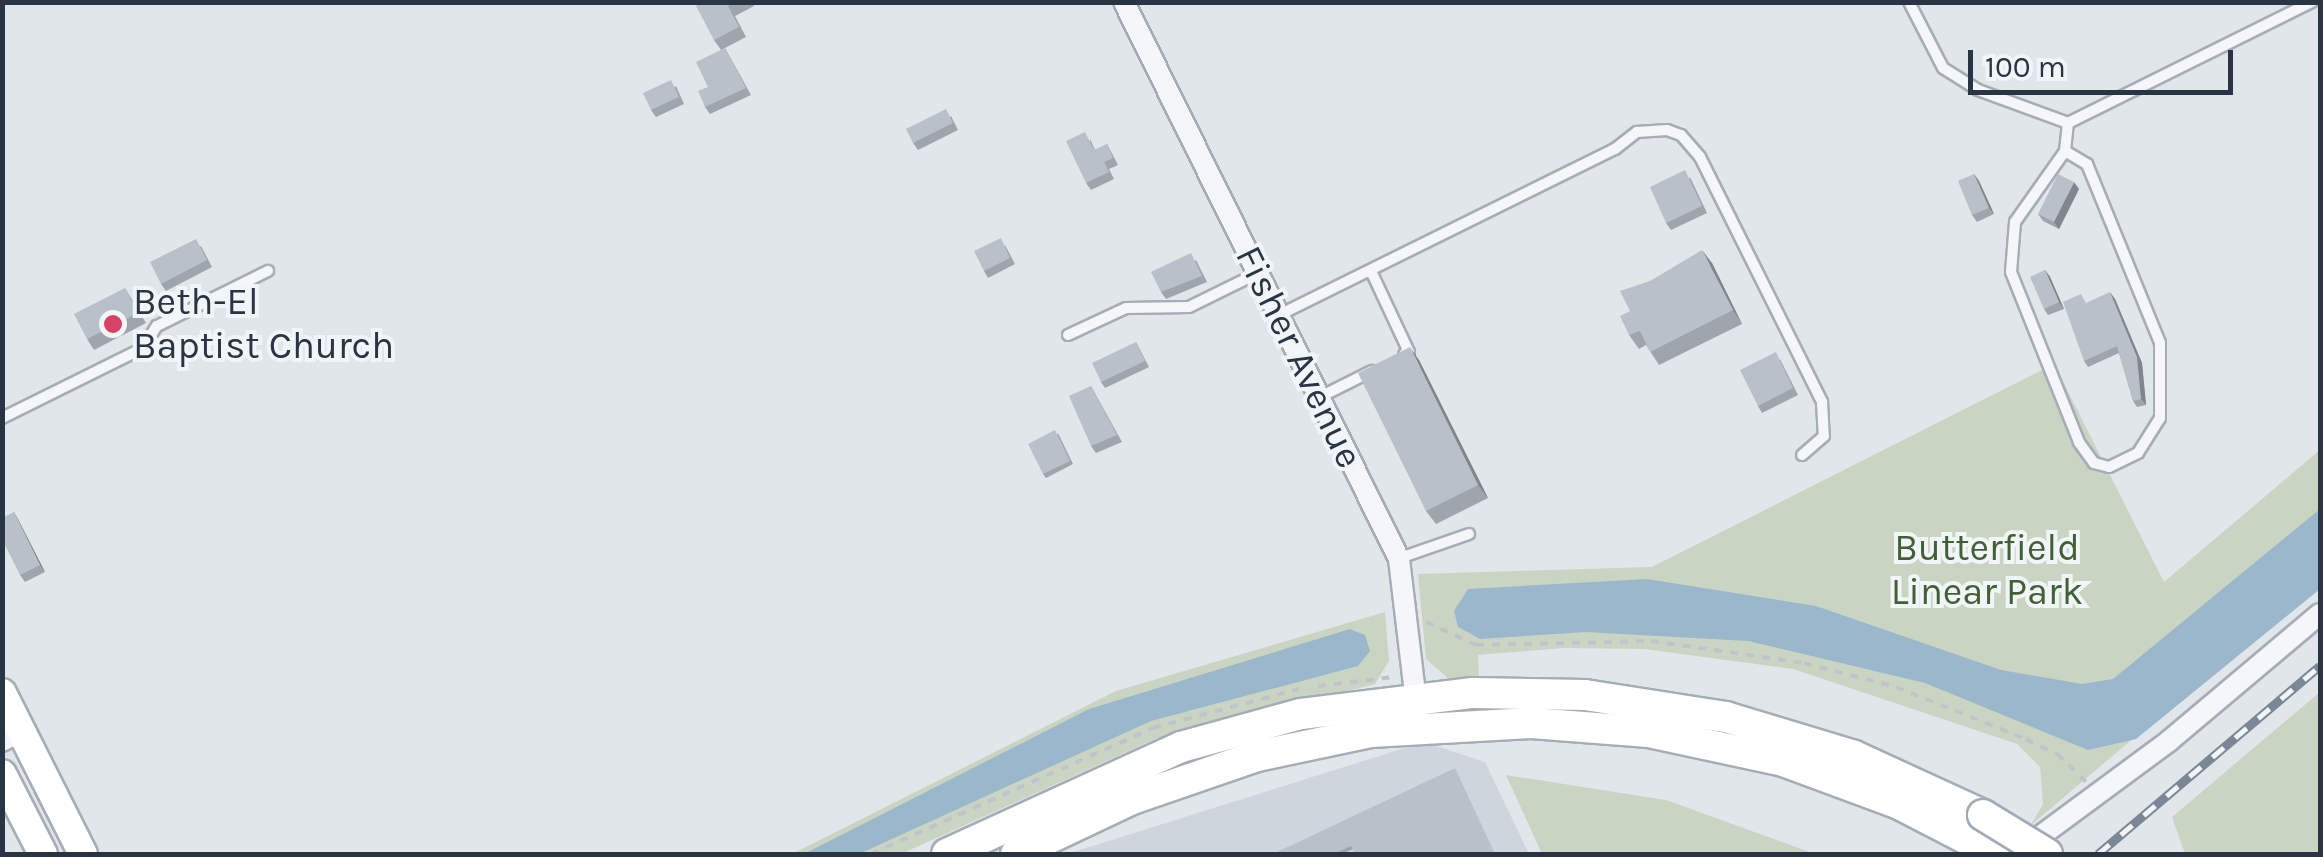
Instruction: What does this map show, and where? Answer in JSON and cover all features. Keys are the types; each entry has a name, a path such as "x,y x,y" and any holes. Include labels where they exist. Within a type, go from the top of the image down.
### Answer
{"main road":[{"path":"2,693 12,736 83,854"},
{"path":"947,854 1181,747 1301,714 1416,696 1585,695 1726,717 1854,756 1972,825 1996,854"},
{"path":"1016,854 1195,775 1308,744 1418,727 1587,726 1717,744 1842,781 2047,854"},
{"path":"2,774 43,854"}],"street":[{"name":"Fisher Avenue","path":"1124,2 1398,559 1418,727"},
{"path":"2016,854 2094,793 2169,742 2320,614"}],"lane":[{"path":"1909,2 1942,68 1978,90 2068,123 2312,2"},
{"path":"2066,151 2087,164 2160,342 2160,418 2138,453 2109,467 2094,463 2079,442 2011,272 2015,222 2066,151 2068,123"},
{"path":"1278,315 1615,149 1637,132 1681,135 1700,157 1822,402 1824,436 1802,456"},
{"path":"2,418 143,348 157,326 268,271"},
{"path":"1319,398 1409,352 1371,271"},
{"path":"1068,335 1126,308 1189,307 1258,273"},
{"path":"1398,559 1470,534"}],"path":[{"path":"1406,623 1431,622 1476,645 1651,641 1804,663 1896,687 2026,739 2075,768 2094,793"}],"shaded area":[{"path":"1424,742 1485,762 1529,854 1067,854"}],"green space":[{"name":"Butterfield Linear Park","path":"2054,364 2164,582 2320,450 2320,580 2031,825 2043,804 2040,767 2017,744 1793,669 1644,649 1563,648 1478,655 1479,677 1449,679 1426,659 1418,574 1652,567"},
{"path":"1385,612 1389,661 1375,684 1157,738 901,854 792,854 1116,691"},
{"path":"2320,692 2320,854 2185,854 2172,817"},
{"path":"1506,775 1666,800 1815,854 1542,854"}],"water":[{"path":"2320,509 2320,589 2136,739 2088,750 1925,683 1748,641 1586,632 1480,639 1458,627 1454,611 1468,589 1647,579 1816,606 2001,670 2082,684 2113,679"},
{"path":"1350,629 1365,635 1370,651 1358,666 1151,721 859,854 804,854 1089,709"}],"building":[{"path":"702,2 735,2 728,6 739,27 714,40 696,6"},
{"path":"725,48 746,88 705,107 698,91 708,87 696,62"},
{"path":"671,80 679,97 651,110 643,93"},
{"path":"946,109 953,123 913,143 906,129"},
{"path":"1085,132 1094,150 1107,144 1113,158 1104,162 1109,172 1086,183 1066,141"},
{"path":"1685,170 1702,206 1666,223 1650,187"},
{"path":"1974,174 1989,208 1972,215 1958,181"},
{"path":"2058,174 2074,182 2054,222 2038,214"},
{"path":"1001,238 1010,258 984,271 974,251"},
{"path":"196,239 207,260 161,284 150,262"},
{"path":"1702,250 1733,310 1650,352 1640,331 1629,335 1620,316 1630,311 1620,291 1650,281"},
{"path":"1191,253 1202,276 1161,292 1151,272"},
{"path":"2045,270 2059,302 2044,309 2030,277"},
{"path":"125,288 138,313 87,339 74,314"},
{"path":"2110,292 2137,357 2141,399 2133,401 2117,346 2084,361 2063,302 2081,294 2086,303"},
{"path":"1136,342 1145,361 1101,382 1092,363"},
{"path":"1410,347 1478,485 1426,511 1358,373"},
{"path":"1776,352 1793,388 1758,406 1740,370"},
{"path":"1091,386 1117,435 1091,446 1069,396"},
{"path":"1055,430 1070,461 1043,474 1028,444"},
{"path":"14,512 40,565 20,575 2,539 2,518"},
{"path":"1455,768 1495,854 1355,854 1351,846 1333,854 1273,854"}],"railway":[{"path":"2098,854 2320,666"}],"place":[{"name":"Beth-El Baptist Church","path":"113,324"}]}
